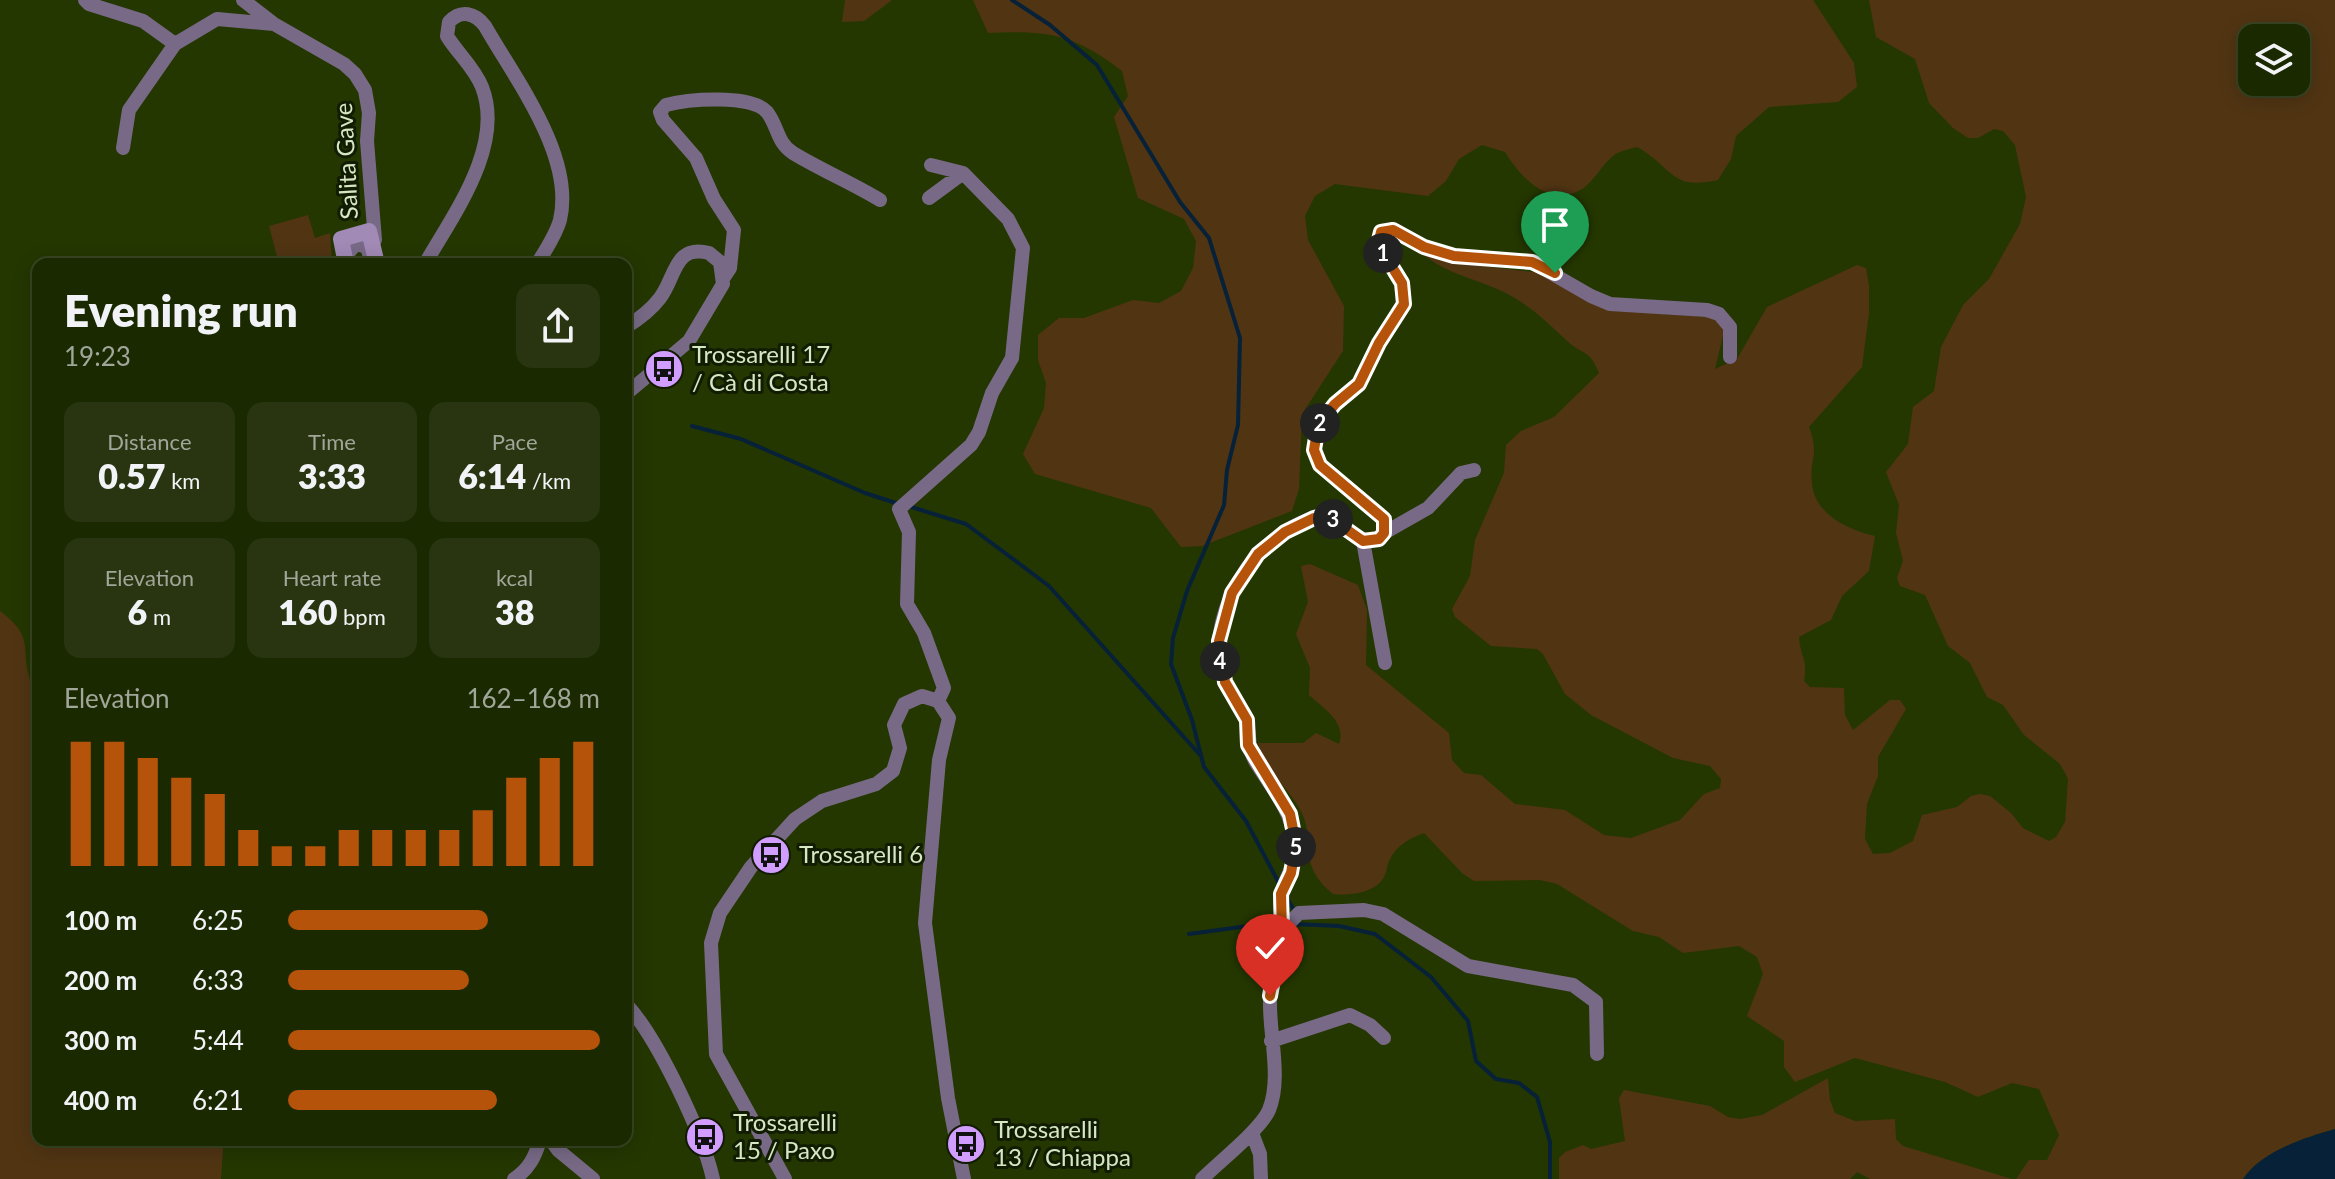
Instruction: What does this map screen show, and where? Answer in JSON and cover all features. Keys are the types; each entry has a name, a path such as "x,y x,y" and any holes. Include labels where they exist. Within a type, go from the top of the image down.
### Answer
{"street":[{"path":"85,0 143,21 175,44 129,110 123,148"},
{"path":"243,0 274,24"},
{"path":"428,258 467,187 488,123 487,106 477,75 447,36 449,22 456,15 465,14 478,19 485,26 537,116 555,156 562,199 560,222 540,258"},
{"name":"Salita Gave","path":"175,44 217,19 274,24 333,57 355,74 365,90 369,113 367,141 375,258"},
{"path":"632,389 689,341 730,268 734,230 714,199 696,158 669,129 660,114 666,105 736,98 753,103 770,116 778,137 794,153 880,200"},
{"path":"931,165 963,173 974,187 991,199 1021,241 1023,262 1012,358 992,393 975,439 899,509 909,532 907,604 924,633 944,688 938,701"},
{"path":"929,198 963,173"},
{"path":"1384,533 1384,519 1320,465 1314,450 1318,425 1335,404 1359,384 1379,343 1404,304 1402,283 1378,244 1381,232 1393,230 1424,247 1454,256 1532,262 1610,304 1707,310 1719,314 1730,327 1730,357"},
{"path":"346,258 341,239 369,231 375,258"},
{"path":"632,322 661,298 680,257 688,252 702,251 715,256 723,268 724,277"},
{"path":"1202,1179 1252,1133 1264,1119 1272,1099 1270,996 1282,931 1281,894 1291,873 1296,844 1290,814 1248,745 1247,720 1225,682 1219,654 1221,627 1229,602 1243,574 1258,554 1285,532 1326,515 1363,541 1379,539 1428,508 1461,473 1474,470"},
{"path":"1363,541 1385,663"},
{"path":"785,1179 716,1054 711,943 720,913 751,867 795,819 822,801 869,787 893,771 900,748 894,725 904,704 922,696 938,701 947,713 949,723 939,760 925,923 948,1098 964,1179"},
{"path":"1282,931 1299,913 1364,910 1383,914 1468,966 1573,985 1596,1002 1597,1054"},
{"path":"632,1011 677,1089 707,1156 713,1179"},
{"path":"1271,1041 1350,1015 1370,1025 1384,1038"},
{"path":"1252,1133 1260,1154 1261,1179"},
{"path":"531,1179 538,1146"},
{"path":"555,1146 593,1179"},
{"path":"514,1179 533,1160"}],"shaded area":[{"path":"845,0 892,0 864,21 842,22"},
{"path":"973,0 1813,0 1854,63 1857,87 1838,102 1769,107 1736,136 1731,159 1718,180 1702,183 1681,180 1637,147 1613,156 1582,189 1558,195 1547,193 1527,180 1505,152 1482,145 1459,159 1446,181 1428,196 1335,184 1315,196 1305,216 1308,240 1344,306 1343,351 1302,414 1299,489 1292,511 1202,546 1181,547 1151,508 1035,474 1023,454 1044,408 1046,383 1038,360 1038,335 1059,318 1084,318 1133,300 1159,303 1181,291 1193,268 1196,241 1184,219 1138,198 1114,117 1128,96 1122,71 1089,49 1060,37 1028,32 988,33"},
{"path":"1869,0 2335,0 2335,1129 2272,1153 2243,1179 2016,1179 2029,1160 2047,1160 2059,1135 2039,1089 2012,1083 1978,1097 1945,1082 1855,1058 1795,1082 1784,1067 1784,1041 1747,1016 1763,974 1757,957 1739,946 1683,953 1659,937 1633,931 1557,884 1540,880 1474,881 1462,873 1424,833 1396,850 1384,877 1375,887 1354,894 1333,894 1321,882 1310,861 1307,830 1299,808 1270,769 1258,743 1303,743 1316,733 1339,744 1341,736 1337,722 1309,695 1310,668 1296,634 1308,602 1301,566 1310,564 1358,585 1367,610 1366,665 1449,733 1452,760 1464,773 1481,775 1515,804 1565,810 1604,835 1631,838 1680,820 1704,794 1720,788 1721,779 1710,766 1673,758 1591,715 1565,694 1543,654 1537,649 1491,646 1455,617 1452,609 1470,576 1475,540 1504,473 1506,445 1521,431 1554,417 1599,373 1589,356 1525,305 1497,289 1448,270 1420,252 1453,263 1541,273 1603,307 1710,317 1725,327 1715,369 1737,359 1767,307 1857,265 1866,268 1869,286 1862,367 1809,427 1814,445 1811,474 1814,494 1826,512 1854,530 1875,536 1869,571 1842,596 1831,620 1799,637 1805,668 1804,681 1810,687 1844,688 1845,715 1853,730 1890,700 1900,700 1906,709 1878,757 1878,776 1867,804 1865,839 1873,854 1890,853 1913,841 1922,815 1957,807 1971,796 1980,794 1990,796 2011,813 2023,828 2049,841 2056,837 2065,822 2068,779 2064,771 2059,763 2024,735 2003,705 1987,697 1970,663 1948,646 1925,595 1900,586 1897,578 1903,561 1896,533 1899,505 1886,472 1908,444 1913,407 1934,391 1941,347 1963,305 1989,279 2020,224 2026,197 2015,145 2003,131 1994,129 1978,138 1968,138 1953,128 1929,103 1915,59 1876,37"},
{"path":"308,215 315,238 330,233 332,258 277,258 269,226"},
{"path":"0,611 23,637 32,682 32,1146 222,1146 223,1149 221,1179 0,1179"},
{"path":"1828,1078 1835,1113 1855,1121 1895,1119 1896,1139 1903,1146 2012,1179 1870,1179 1857,1172 1850,1179 1559,1179 1559,1158 1565,1152 1583,1145 1591,1149 1625,1141 1619,1098 1624,1090 1710,1106 1728,1117 1740,1119 1762,1115"}],"water":[{"path":"2335,1129 2335,1179 2243,1179 2272,1153"}],"waterway":[{"path":"1012,0 1050,25 1097,65 1180,202 1209,238 1240,338 1238,425 1227,470 1224,505 1187,591 1173,638 1171,664 1192,720 1204,767 1246,821 1280,885"},
{"path":"692,426 741,439 865,493 899,504"},
{"path":"908,506 966,524 1049,586 1200,755"},
{"path":"1286,897 1296,913"},
{"path":"1189,934 1278,922"},
{"path":"1294,924 1339,926 1375,934 1431,977 1468,1021 1476,1061 1496,1079 1519,1083 1537,1097 1550,1142 1550,1179"}],"place":[{"name":"Trossarelli 17 / Cà di Costa","path":"664,369"},
{"name":"Trossarelli 6","path":"771,855"},
{"name":"Trossarelli 15 / Paxo","path":"705,1137"},
{"name":"Trossarelli 13 / Chiappa","path":"966,1144"}],"route":[{"path":"1270,996 1282,931 1281,894 1291,873 1296,844 1290,814 1253,757 1248,745 1247,720 1225,682 1219,641 1232,593 1258,554 1270,543 1314,518 1326,515 1367,542 1379,539 1384,533 1384,519 1320,465 1314,450 1318,425 1335,404 1359,384 1379,343 1404,304 1402,283 1378,244 1381,232 1393,230 1424,247 1454,256 1532,262 1555,273"}]}
